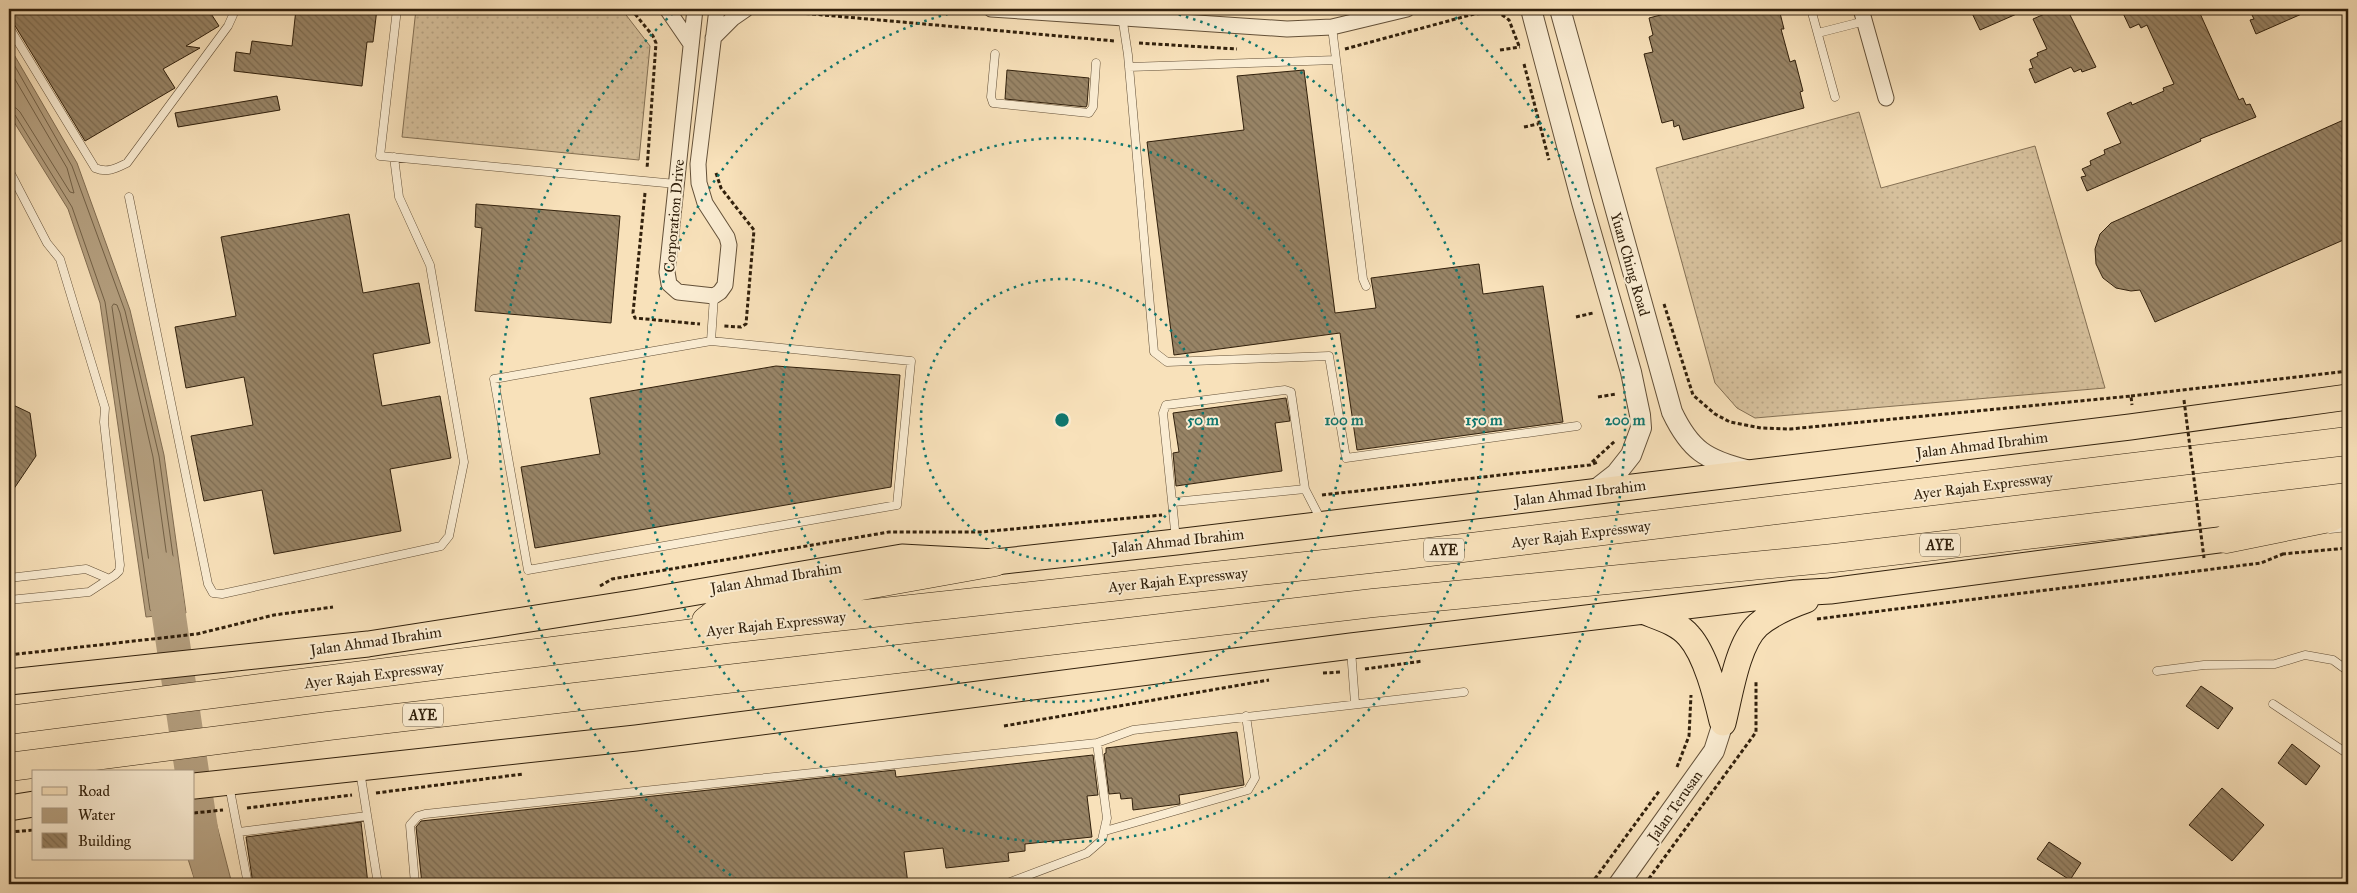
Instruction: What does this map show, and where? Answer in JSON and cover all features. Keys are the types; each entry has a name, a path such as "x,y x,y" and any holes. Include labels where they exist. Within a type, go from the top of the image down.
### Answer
{"highway":[{"name":"Ayer Rajah Expressway","path":"9,720 692,633 1388,557 2348,441"},
{"name":"AYE","path":"9,767 212,741 1353,605 1834,558 2348,496"},
{"path":"2226,539 2329,518 2348,508"},
{"path":"692,633 715,614 995,562"}],"main road":[{"name":"Jalan Ahmad Ibrahim","path":"9,682 368,644 638,602 902,557 995,562 1176,542 2130,427 2348,397"},
{"path":"213,784 654,736 1351,646 1795,593 1830,591 2226,539"},
{"path":"1723,723 1744,644 1757,626 1781,609 1830,591"},
{"path":"1644,612 1670,621 1690,637 1714,687 1723,723"},
{"path":"9,808 32,804"}],"street":[{"path":"667,9 691,44"},
{"name":"Corporation Drive","path":"695,9 666,272 669,284 678,292 714,296 725,285 729,245 727,237 705,202 700,184 698,164 717,9"},
{"path":"991,9 1123,13 1287,29 1332,27 1406,9"},
{"name":"Yuan Ching Road","path":"1531,9 1582,202 1631,372 1640,415 1641,428 1631,456 1616,474 1593,492"},
{"name":"Yuan Ching Road","path":"1560,9 1672,412 1682,434 1703,454 1722,464 1758,472"},
{"path":"713,38 733,18 751,13"},
{"path":"1863,15 1886,98"},
{"name":"Jalan Terusan","path":"1619,884 1714,751 1723,723"}],"lane":[{"path":"9,27 76,140 95,168 103,172 114,170 127,163 228,26 232,9"},
{"path":"397,9 380,156 676,184"},
{"path":"1812,9 1835,96"},
{"path":"1123,13 1154,352 1167,362 1329,356 1346,458 1578,426"},
{"path":"1818,33 1863,15"},
{"path":"1332,27 1363,279 1366,286"},
{"path":"995,54 991,97 993,103 1088,113 1092,109 1096,63"},
{"path":"1129,67 1336,60"},
{"path":"129,197 208,584 213,593 222,594 442,546 449,536 464,462 430,265 399,197 394,157"},
{"path":"9,170 47,243 60,259 105,408 104,422 120,565 119,571 89,592 9,600"},
{"path":"711,341 714,296"},
{"path":"711,341 911,361 897,505 528,570 494,379 711,341"},
{"path":"1176,542 1174,502 1163,412 1164,406 1285,390 1292,394 1307,493 1324,525"},
{"path":"1174,502 1307,493"},
{"path":"2320,530 2348,527"},
{"path":"2226,539 2311,531"},
{"path":"9,578 86,569 108,578"},
{"path":"1351,646 1354,703"},
{"path":"2157,671 2204,665 2275,664 2305,655 2333,660 2348,671"},
{"path":"415,884 410,825 418,816 425,814 1097,743 1133,730 1354,703 1464,692"},
{"path":"2273,704 2348,754"},
{"path":"1105,831 1248,790 1255,778 1246,716"},
{"path":"1005,884 1087,853 1098,846 1105,831 1107,818 1097,743"},
{"path":"360,769 378,884"},
{"path":"213,784 234,809 248,884"},
{"path":"239,832 367,816"}],"path":[{"path":"630,9 654,36 656,43 646,181 633,313 635,318 741,328 746,324 754,230 721,188 716,165"},
{"path":"751,13 767,10 1127,42 1246,49"},
{"path":"1335,51 1474,14 1498,12 1509,20 1520,47 1538,124 1550,162"},
{"path":"1500,50 1520,47"},
{"path":"1524,127 1538,124"},
{"path":"1663,301 1693,395 1715,414 1730,422 1761,428 1790,429 2131,396 2348,371"},
{"path":"1591,304 1596,322"},
{"path":"1576,317 1593,314"},
{"path":"1614,385 1619,403"},
{"path":"1598,397 1616,394"},
{"path":"2131,396 2132,405"},
{"path":"2184,400 2204,558"},
{"path":"1590,465 1619,438"},
{"path":"1307,493 1590,465 1599,462"},
{"path":"596,591 603,583 612,579 889,532 980,532 1174,513"},
{"path":"2274,554 2348,548"},
{"path":"1809,622 2261,563 2283,554"},
{"path":"9,654 198,634 274,615 333,607"},
{"path":"1673,772 1679,764 1689,736 1692,700 1690,692"},
{"path":"195,813 528,774"},
{"path":"1591,884 1661,788"},
{"path":"9,832 32,830"}],"shaded area":[{"path":"416,9 602,9 623,11 650,46 639,160 402,137"},
{"path":"1859,112 1881,188 2035,146 2105,388 1755,418 1737,408 1715,383 1656,168"}],"water":[{"path":"9,46 77,163 130,310 164,455 186,613 146,617 100,303 68,209 9,114"},
{"path":"215,818 232,884 196,884 188,860 195,860 195,822"}],"building":[{"path":"9,9 208,9 219,26 186,46 200,48 163,69 175,88 85,141 14,24 9,21"},
{"path":"296,9 349,11 349,9 377,9 373,42 367,42 362,86 234,71 236,52 250,54 252,41 292,46"},
{"path":"1676,9 1779,9 1784,29 1781,29 1790,62 1795,60 1803,91 1800,92 1804,108 1683,140 1679,125 1674,127 1673,120 1662,123 1644,54 1653,52 1649,37 1653,35 1649,18 1676,11"},
{"path":"1970,9 2028,9 1980,30"},
{"path":"2056,9 2067,9 2096,67 2082,72 2081,69 2074,72 2071,67 2035,83 2029,69 2033,68 2030,60 2038,56 2037,53 2047,49 2033,19"},
{"path":"2121,9 2198,9 2239,100 2243,98 2246,105 2250,104 2256,117 2200,139 2201,141 2087,191 2081,177 2086,176 2082,169 2091,165 2090,161 2105,154 2104,150 2121,143 2107,113 2131,102 2132,105 2164,91 2163,88 2174,84 2147,25 2141,28 2139,24 2130,28"},
{"path":"2249,9 2313,9 2256,34 2250,20 2254,19"},
{"path":"1007,70 1089,78 1087,105 1086,107 1005,99"},
{"path":"1304,70 1335,313 1376,308 1371,278 1479,264 1483,294 1543,286 1563,422 1357,450 1340,333 1174,355 1147,142 1244,130 1237,76"},
{"path":"277,96 280,110 178,127 175,113"},
{"path":"2348,118 2348,238 2155,322 2140,290 2131,291 2116,288 2103,278 2096,264 2095,249 2100,234 2111,223"},
{"path":"476,204 620,216 611,323 475,311 482,228 475,227"},
{"path":"349,214 363,293 419,283 430,343 373,354 382,406 440,396 451,458 390,469 401,531 274,554 262,490 204,501 191,436 253,425 244,377 186,388 175,327 236,316 221,237"},
{"path":"776,366 900,375 891,487 535,548 521,467 600,454 590,398"},
{"path":"1286,398 1290,421 1275,423 1282,471 1176,486 1173,453 1179,452 1173,413"},
{"path":"9,403 30,413 36,456 9,496"},
{"path":"2201,686 2233,708 2218,729 2186,706"},
{"path":"1237,732 1244,785 1179,795 1180,804 1133,810 1132,798 1121,799 1120,793 1109,794 1104,754 1106,753 1106,748"},
{"path":"2292,744 2320,766 2306,785 2278,763"},
{"path":"1093,755 1098,795 1087,796 1092,837 1025,844 1025,851 1008,853 1009,861 946,868 943,848 904,852 908,884 422,884 416,827 421,821 895,770 896,777"},
{"path":"2222,788 2264,825 2232,861 2189,825"},
{"path":"361,822 368,884 253,884 246,837"},
{"path":"2049,842 2081,863 2070,880 2037,859"}],"waterway":[{"path":"162,569 192,770"},
{"path":"195,790 203,842 213,884"}]}
